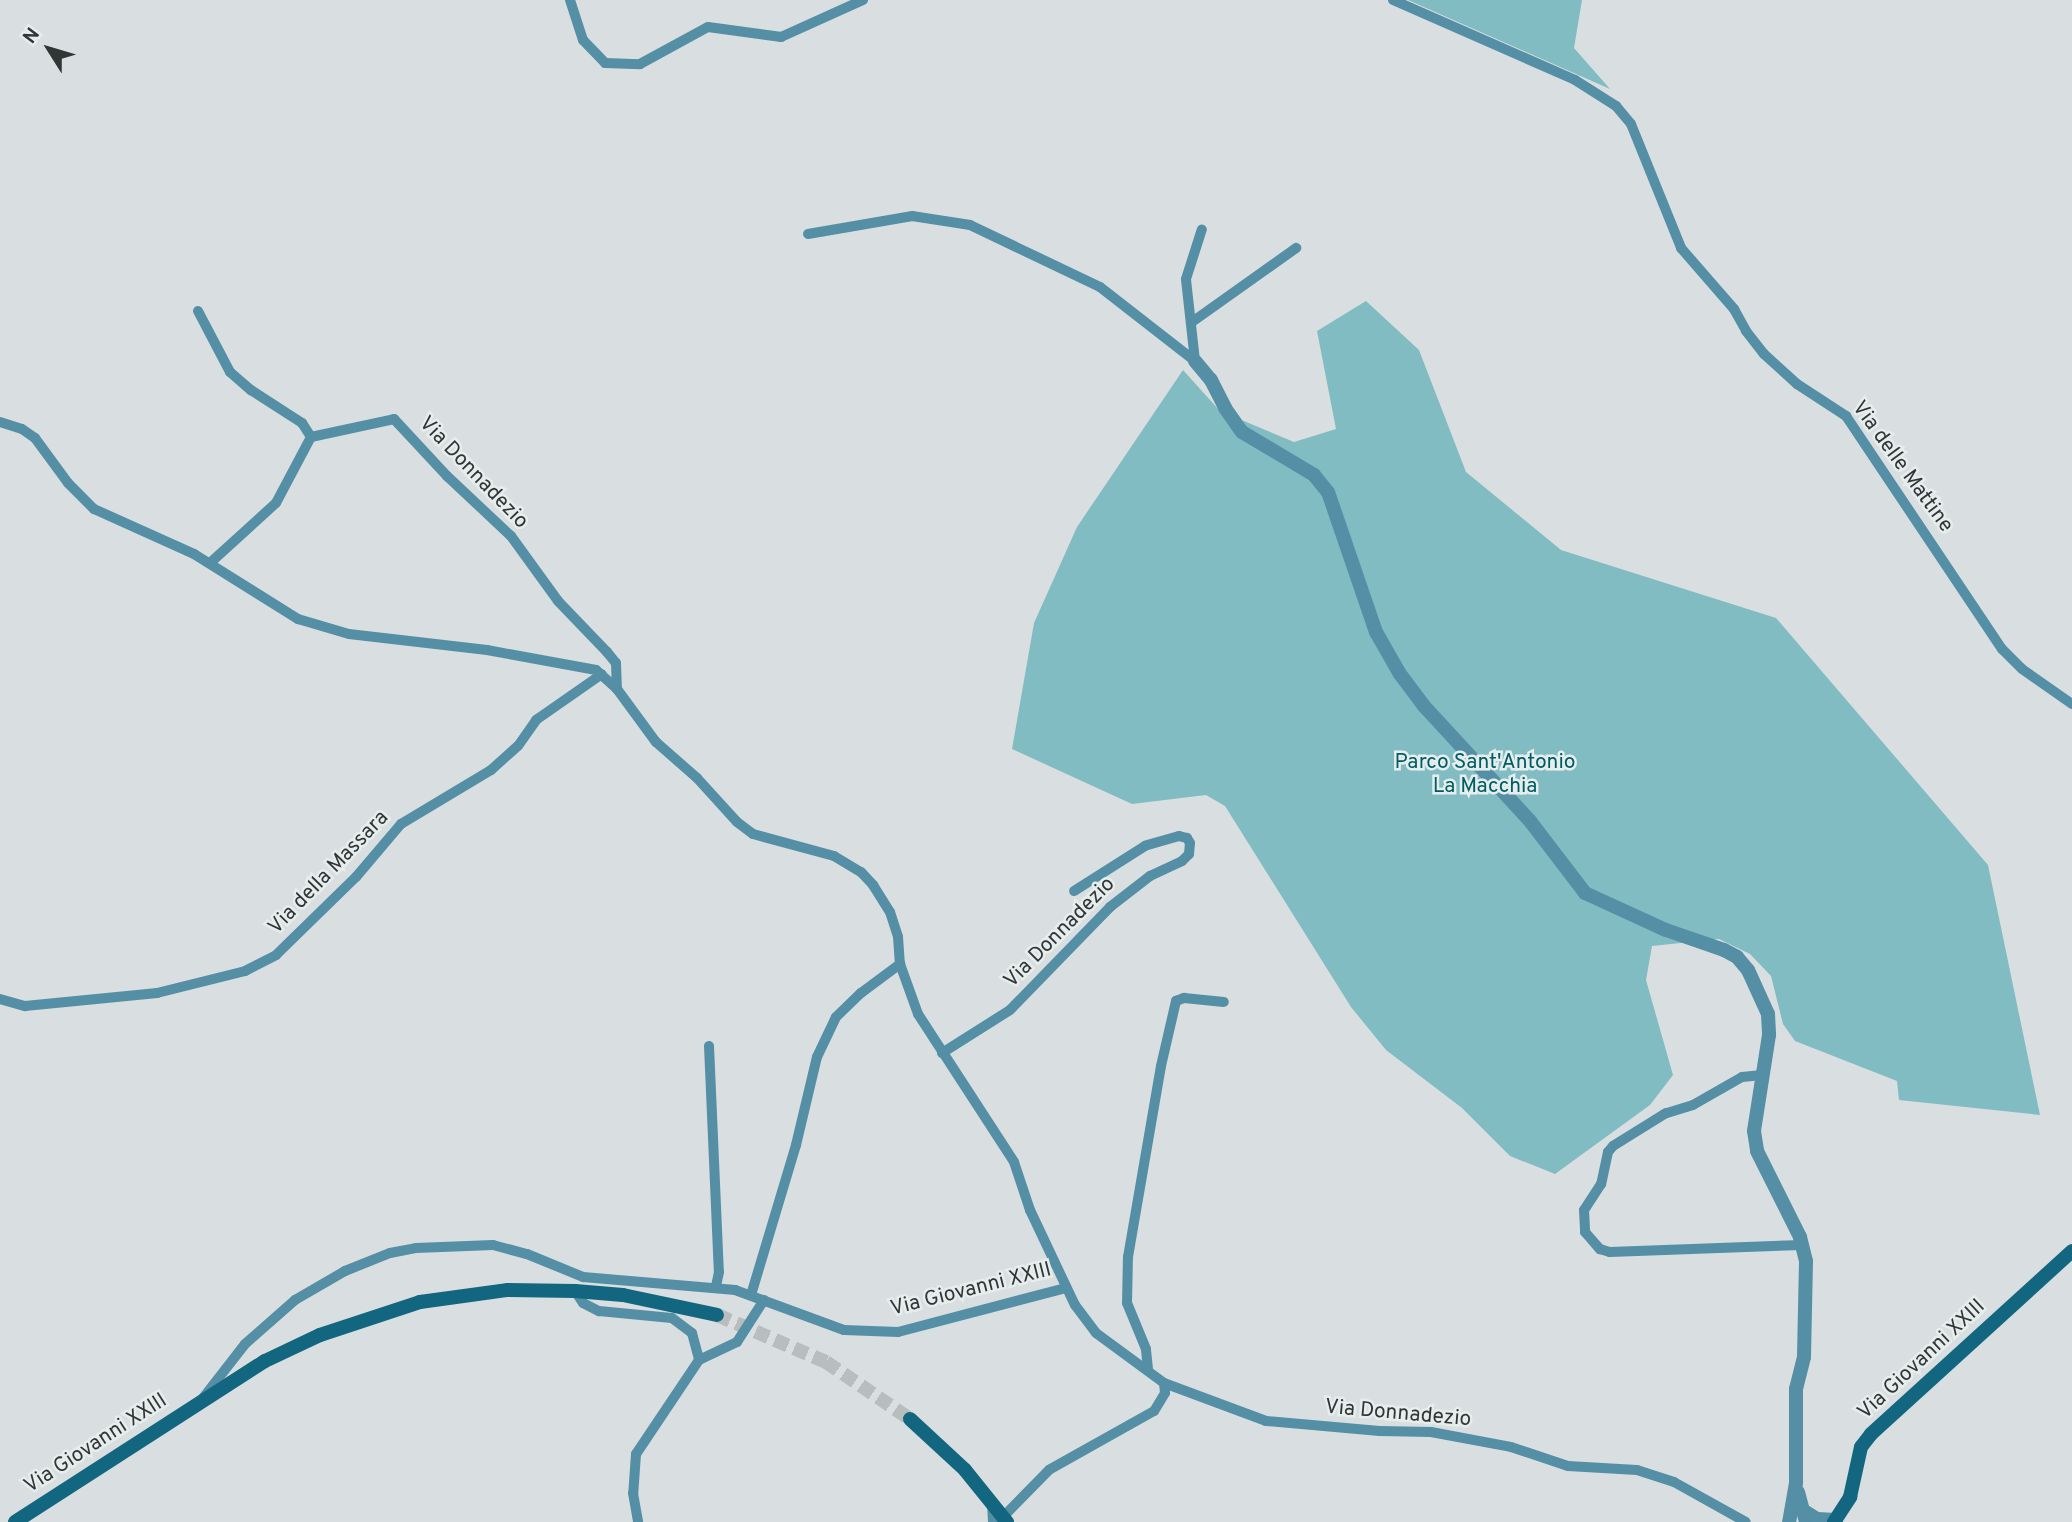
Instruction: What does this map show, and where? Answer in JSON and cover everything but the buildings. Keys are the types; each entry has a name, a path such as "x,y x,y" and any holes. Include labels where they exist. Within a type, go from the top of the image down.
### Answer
{"main road":[{"name":"Via Giovanni XXIII","path":"1835,1521 1850,1497 1861,1447 1871,1434 2072,1251"},
{"name":"Via Giovanni XXIII","path":"15,1522 265,1361 320,1335 420,1302 508,1290 575,1291 623,1295 717,1315"},
{"path":"910,1419 965,1471 992,1503 1001,1520"}],"street":[{"path":"570,0 583,40 605,63 640,64 708,27 781,37 863,0"},
{"name":"Via delle Mattine","path":"1393,0 1575,79 1616,106 1631,124 1681,248 1734,309 1746,331 1764,354 1797,384 1846,416 2002,649 2022,669 2072,704"},
{"path":"808,234 912,216 971,225 1100,287 1195,361 1211,380 1224,408 1242,432 1314,475 1328,492 1376,632 1400,674 1424,706 1530,821 1585,893 1666,930 1724,950 1738,957 1748,970 1768,1014 1769,1035 1754,1131 1757,1151 1802,1245 1806,1261 1807,1313 1804,1357 1796,1389 1796,1483 1790,1522"},
{"path":"1195,361 1186,279 1202,229"},
{"path":"1192,322 1296,248"},
{"path":"198,311 230,372 251,390 302,423 311,437 276,503 210,563"},
{"name":"Via Donnadezio","path":"311,437 394,419 447,476 511,536 558,601 607,652 616,663 617,689"},
{"path":"0,422 22,429 35,438 68,483 94,509 210,563 276,608 315,626 349,634 545,660 603,674"},
{"name":"Via Donnadezio","path":"603,674 656,742 697,778 747,830 820,850 861,872 881,895 898,937 900,964 918,1014 1014,1162 1030,1210 1066,1287 1096,1333 1149,1369 1164,1383 1266,1421 1431,1432 1511,1447 1568,1466 1637,1470 1674,1482 1746,1522"},
{"name":"Via della Massara","path":"0,999 36,1006 158,993 245,971 275,955 356,877 401,824 491,770 518,746 537,720 603,674"},
{"name":"Via Donnadezio","path":"943,1053 1010,1010 1110,907 1150,876 1182,861 1189,854 1190,844 1187,838 1180,836 1145,846 1074,891"},
{"path":"751,1295 796,1145 817,1057 836,1017 861,993 900,964"},
{"path":"1149,1369 1146,1349 1127,1303 1128,1257 1161,1066 1176,1001 1184,998 1224,1002"},
{"path":"709,1046 719,1272 716,1286"},
{"path":"1762,1075 1742,1077 1693,1105 1666,1113 1612,1146 1608,1152 1601,1185 1584,1210 1584,1232 1600,1249 1610,1252 1802,1245"},
{"name":"Via Giovanni XXIII","path":"200,1401 245,1344 274,1315 345,1271 390,1253 432,1246 493,1245 527,1254 583,1277 716,1286 751,1295 844,1331 898,1332 1066,1287"},
{"path":"575,1291 583,1303 600,1311 672,1318 692,1334 699,1360"},
{"path":"638,1522 633,1493 636,1454 699,1360 737,1342 764,1300"},
{"path":"1001,1520 1049,1471 1154,1411 1162,1401 1164,1383"},
{"path":"1796,1483 1805,1516 1835,1521"}],"green space":[{"path":"1408,0 1582,0 1574,48 1610,89"},
{"name":"Parco Sant'Antonio La Macchia","path":"1366,301 1419,350 1466,472 1561,550 1776,618 1988,865 2040,1115 1899,1100 1897,1081 1795,1041 1783,1024 1771,976 1750,954 1719,939 1652,946 1646,980 1673,1075 1650,1105 1555,1174 1510,1156 1462,1108 1386,1050 1351,1007 1225,806 1206,795 1132,804 1012,749 1034,623 1077,527 1183,370 1220,411 1294,442 1336,429 1317,331"}],"tunnel":[{"path":"717,1315 826,1362 910,1419"}]}
